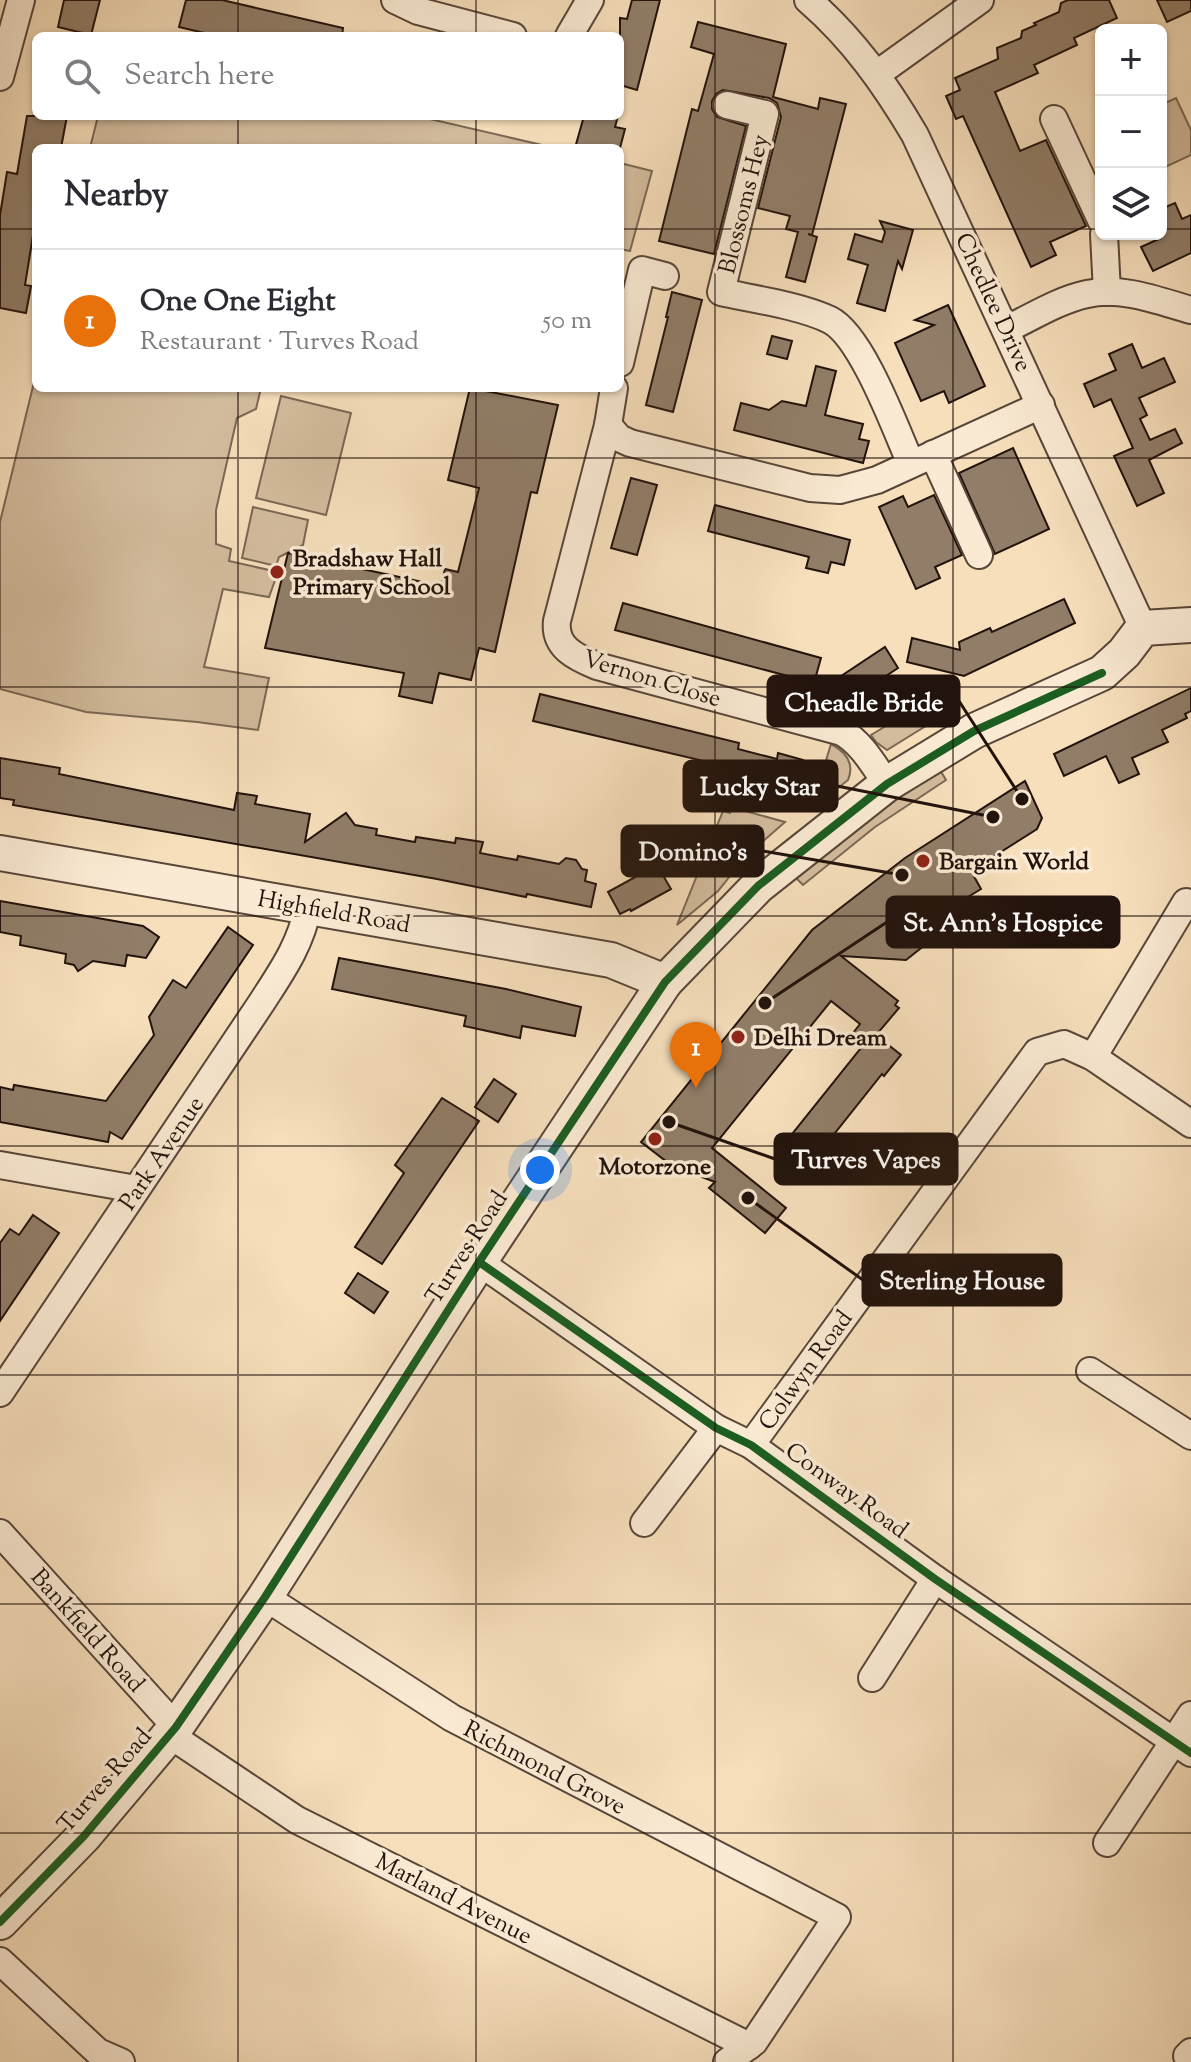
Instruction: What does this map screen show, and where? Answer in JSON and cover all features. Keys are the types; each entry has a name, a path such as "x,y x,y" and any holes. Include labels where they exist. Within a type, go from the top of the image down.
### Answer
{"street":[{"path":"0,77 21,0"},
{"path":"395,0 418,11 498,32"},
{"path":"571,32 590,0"},
{"name":"Chedlee Drive","path":"808,0 847,37 877,74 926,156 1143,628"},
{"path":"877,74 980,0"},
{"name":"Blossoms Hey","path":"727,105 765,114 721,292 831,320 843,330 863,359 922,459"},
{"path":"1054,119 1095,207"},
{"path":"1105,240 1107,292"},
{"path":"624,351 651,267"},
{"path":"1007,329 1078,296 1107,292 1137,295 1191,310"},
{"name":"Vernon Close","path":"613,392 608,425 557,621 556,632 560,642 568,652 597,666 842,732 851,736 887,784"},
{"path":"608,425 619,438 630,443 810,488 840,490 858,487 1041,405"},
{"path":"922,459 979,555"},
{"path":"1143,628 1191,625"},
{"name":"Turves Road","path":"0,1922 84,1836 173,1731 265,1597 479,1262 665,982 758,886 887,784 974,731 1102,673 1124,653 1143,628"},
{"name":"Highfield Road","path":"0,853 611,960 665,982"},
{"path":"1093,1057 1186,902"},
{"name":"Park Avenue","path":"0,1393 294,950 304,928 308,907"},
{"name":"Colwyn Road","path":"751,1445 1037,1052 1064,1044 1093,1057 1191,1124"},
{"path":"0,1165 136,1189"},
{"name":"Conway Road","path":"479,1262 716,1428 751,1445 935,1579 1183,1748"},
{"path":"1090,1371 1191,1436"},
{"path":"644,1523 716,1428"},
{"name":"Bankfield Road","path":"0,1533 173,1731"},
{"path":"872,1678 935,1579"},
{"name":"Richmond Grove","path":"265,1597 452,1718 837,1917 749,2046"},
{"path":"1107,1843 1183,1748 1191,1715"},
{"name":"Marland Avenue","path":"173,1731 297,1820 749,2046"},
{"path":"0,1961 98,2052 121,2062"},
{"path":"727,2062 749,2046"}],"shaded area":[{"path":"1176,98 1191,130 1191,155 1167,166 1167,102"},
{"path":"97,120 434,120 538,144 91,144"},
{"path":"624,164 652,171 630,251 624,250"},
{"path":"32,390 260,392 256,409 237,418 216,510 216,544 231,549 229,561 278,572 269,597 223,589 204,667 269,678 258,730 86,712 0,689 0,522"},
{"path":"281,396 351,413 326,515 256,498"},
{"path":"253,507 308,520 303,545 279,557 276,566 242,558"},
{"path":"914,709 942,716 887,750 876,742 871,735"},
{"path":"831,744 848,759 850,774 848,780 811,810"},
{"path":"940,770 946,780 875,827 803,885 796,878 868,818"},
{"path":"731,807 785,822 746,856 718,891 677,925 723,811 730,813"}],"building":[{"path":"64,0 100,0 92,32 58,27"},
{"path":"186,0 222,0 343,28 342,32 200,32 179,27"},
{"path":"632,0 660,0 637,90 624,86 624,32 620,32 620,18 627,19"},
{"path":"1068,0 1109,0 1117,18 1095,24 1095,28 1074,38 1077,45 1034,65 1038,73 995,92 1020,151 1046,140 1086,226 1050,242 1056,255 1031,267 963,116 956,119 946,96 960,90 955,78 998,59 997,48 1021,38 1022,31 1059,12 1061,3"},
{"path":"1157,0 1191,0 1191,11 1167,22"},
{"path":"698,22 786,44 773,97 818,109 820,98 846,104 812,235 808,234 817,237 805,282 786,277 798,232 786,229 790,216 758,208 781,117 777,103 769,98 723,90 712,101 717,117 746,126 714,254 659,241 692,109 698,111 714,54 691,47"},
{"path":"27,116 32,116 32,120 66,120 62,144 32,144 32,242 25,285 31,286 26,313 0,308 0,215 7,172 17,174"},
{"path":"583,120 617,120 615,127 625,129 621,144 576,144"},
{"path":"1175,203 1182,219 1191,215 1191,253 1153,271 1141,247 1157,240 1167,240 1167,206"},
{"path":"880,221 913,230 902,269 898,261 885,311 857,303 868,265 848,259 855,234 882,242 885,232"},
{"path":"672,292 702,300 673,412 646,405"},
{"path":"948,305 985,386 949,403 944,391 921,401 895,343 934,325 915,320"},
{"path":"772,336 792,341 787,359 767,354"},
{"path":"1132,344 1142,368 1164,358 1175,382 1139,398 1147,415 1140,419 1150,440 1175,429 1182,443 1149,460 1164,493 1137,506 1114,456 1133,448 1111,399 1094,407 1084,384 1116,370 1109,354"},
{"path":"816,366 836,371 825,415 863,424 859,439 869,441 863,463 734,430 741,403 769,410 782,401 806,406"},
{"path":"469,392 491,392 558,405 537,493 531,492 495,652 479,648 471,680 439,673 432,703 399,696 404,673 265,648 288,553 441,586 445,569 458,572 479,488 448,480"},
{"path":"1013,448 1049,529 995,554 959,473"},
{"path":"631,478 657,485 637,555 611,548"},
{"path":"934,495 962,555 935,567 940,578 916,589 879,507 903,496 908,507"},
{"path":"715,505 850,540 844,565 831,562 828,573 806,568 809,557 708,531"},
{"path":"1064,599 1075,623 964,676 907,662 912,638 960,650 959,642 990,628 992,632"},
{"path":"623,603 821,658 814,683 615,630"},
{"path":"885,647 898,668 845,703 843,700 834,706 823,688"},
{"path":"1191,688 1191,711 1185,714 1187,718 1162,730 1168,742 1132,758 1139,774 1119,783 1106,756 1064,776 1054,754"},
{"path":"540,694 739,743 738,749 777,759 778,753 803,760 789,809 765,803 772,777 533,721"},
{"path":"0,758 60,768 59,774 234,810 237,793 257,796 255,804 310,814 305,842 346,813 355,825 377,829 376,835 415,842 416,837 455,843 456,838 483,842 480,853 517,860 518,856 559,864 566,858 576,860 582,869 587,870 585,881 596,884 591,907 13,805 14,800 0,798"},
{"path":"1025,781 1042,818 1037,829 971,871 981,889 968,897 983,916 961,933 953,923 906,960 841,956 898,1001 895,1005 899,1008 876,1035 901,1055 819,1153 813,1148 799,1165 780,1149 861,1048 849,1038 860,1024 831,1001 712,1148 786,1208 765,1233 709,1188 715,1182 671,1165 641,1142 812,930 905,858"},
{"path":"657,865 671,889 620,914 608,892"},
{"path":"0,901 143,926 159,937 146,958 127,955 125,966 93,961 78,971 74,965 65,963 66,954 20,945 21,936 0,932"},
{"path":"228,927 253,945 122,1139 110,1132 108,1142 0,1122 0,1087 13,1090 14,1085 106,1101 154,1035 149,1017 173,980 186,988"},
{"path":"339,958 506,989 581,1007 575,1036 522,1026 520,1038 464,1026 466,1016 332,989"},
{"path":"494,1079 516,1094 498,1122 475,1107"},
{"path":"442,1098 479,1121 382,1264 355,1247 404,1173 395,1165"},
{"path":"33,1215 59,1233 0,1321 0,1243 10,1229 19,1235"},
{"path":"358,1273 388,1292 374,1313 345,1293"}],"cycle path":[{"path":"0,1922 84,1836 176,1727 265,1597 479,1262 665,982 758,886 887,784 974,731 1102,673"},
{"path":"479,1262 716,1428 751,1445 935,1579 1191,1753"}],"place":[{"name":"Bradshaw Hall Primary School","path":"277,572"},
{"name":"Cheadle Bride","path":"1022,799"},
{"name":"Lucky Star","path":"993,817"},
{"name":"Bargain World","path":"923,861"},
{"name":"Domino's","path":"902,875"},
{"name":"St. Ann's Hospice","path":"765,1003"},
{"name":"Delhi Dream","path":"738,1037"},
{"name":"One One Eight","path":"696,1088"},
{"name":"Turves Vapes","path":"669,1122"},
{"name":"Motorzone","path":"655,1139"},
{"name":"Sterling House","path":"748,1198"}]}
